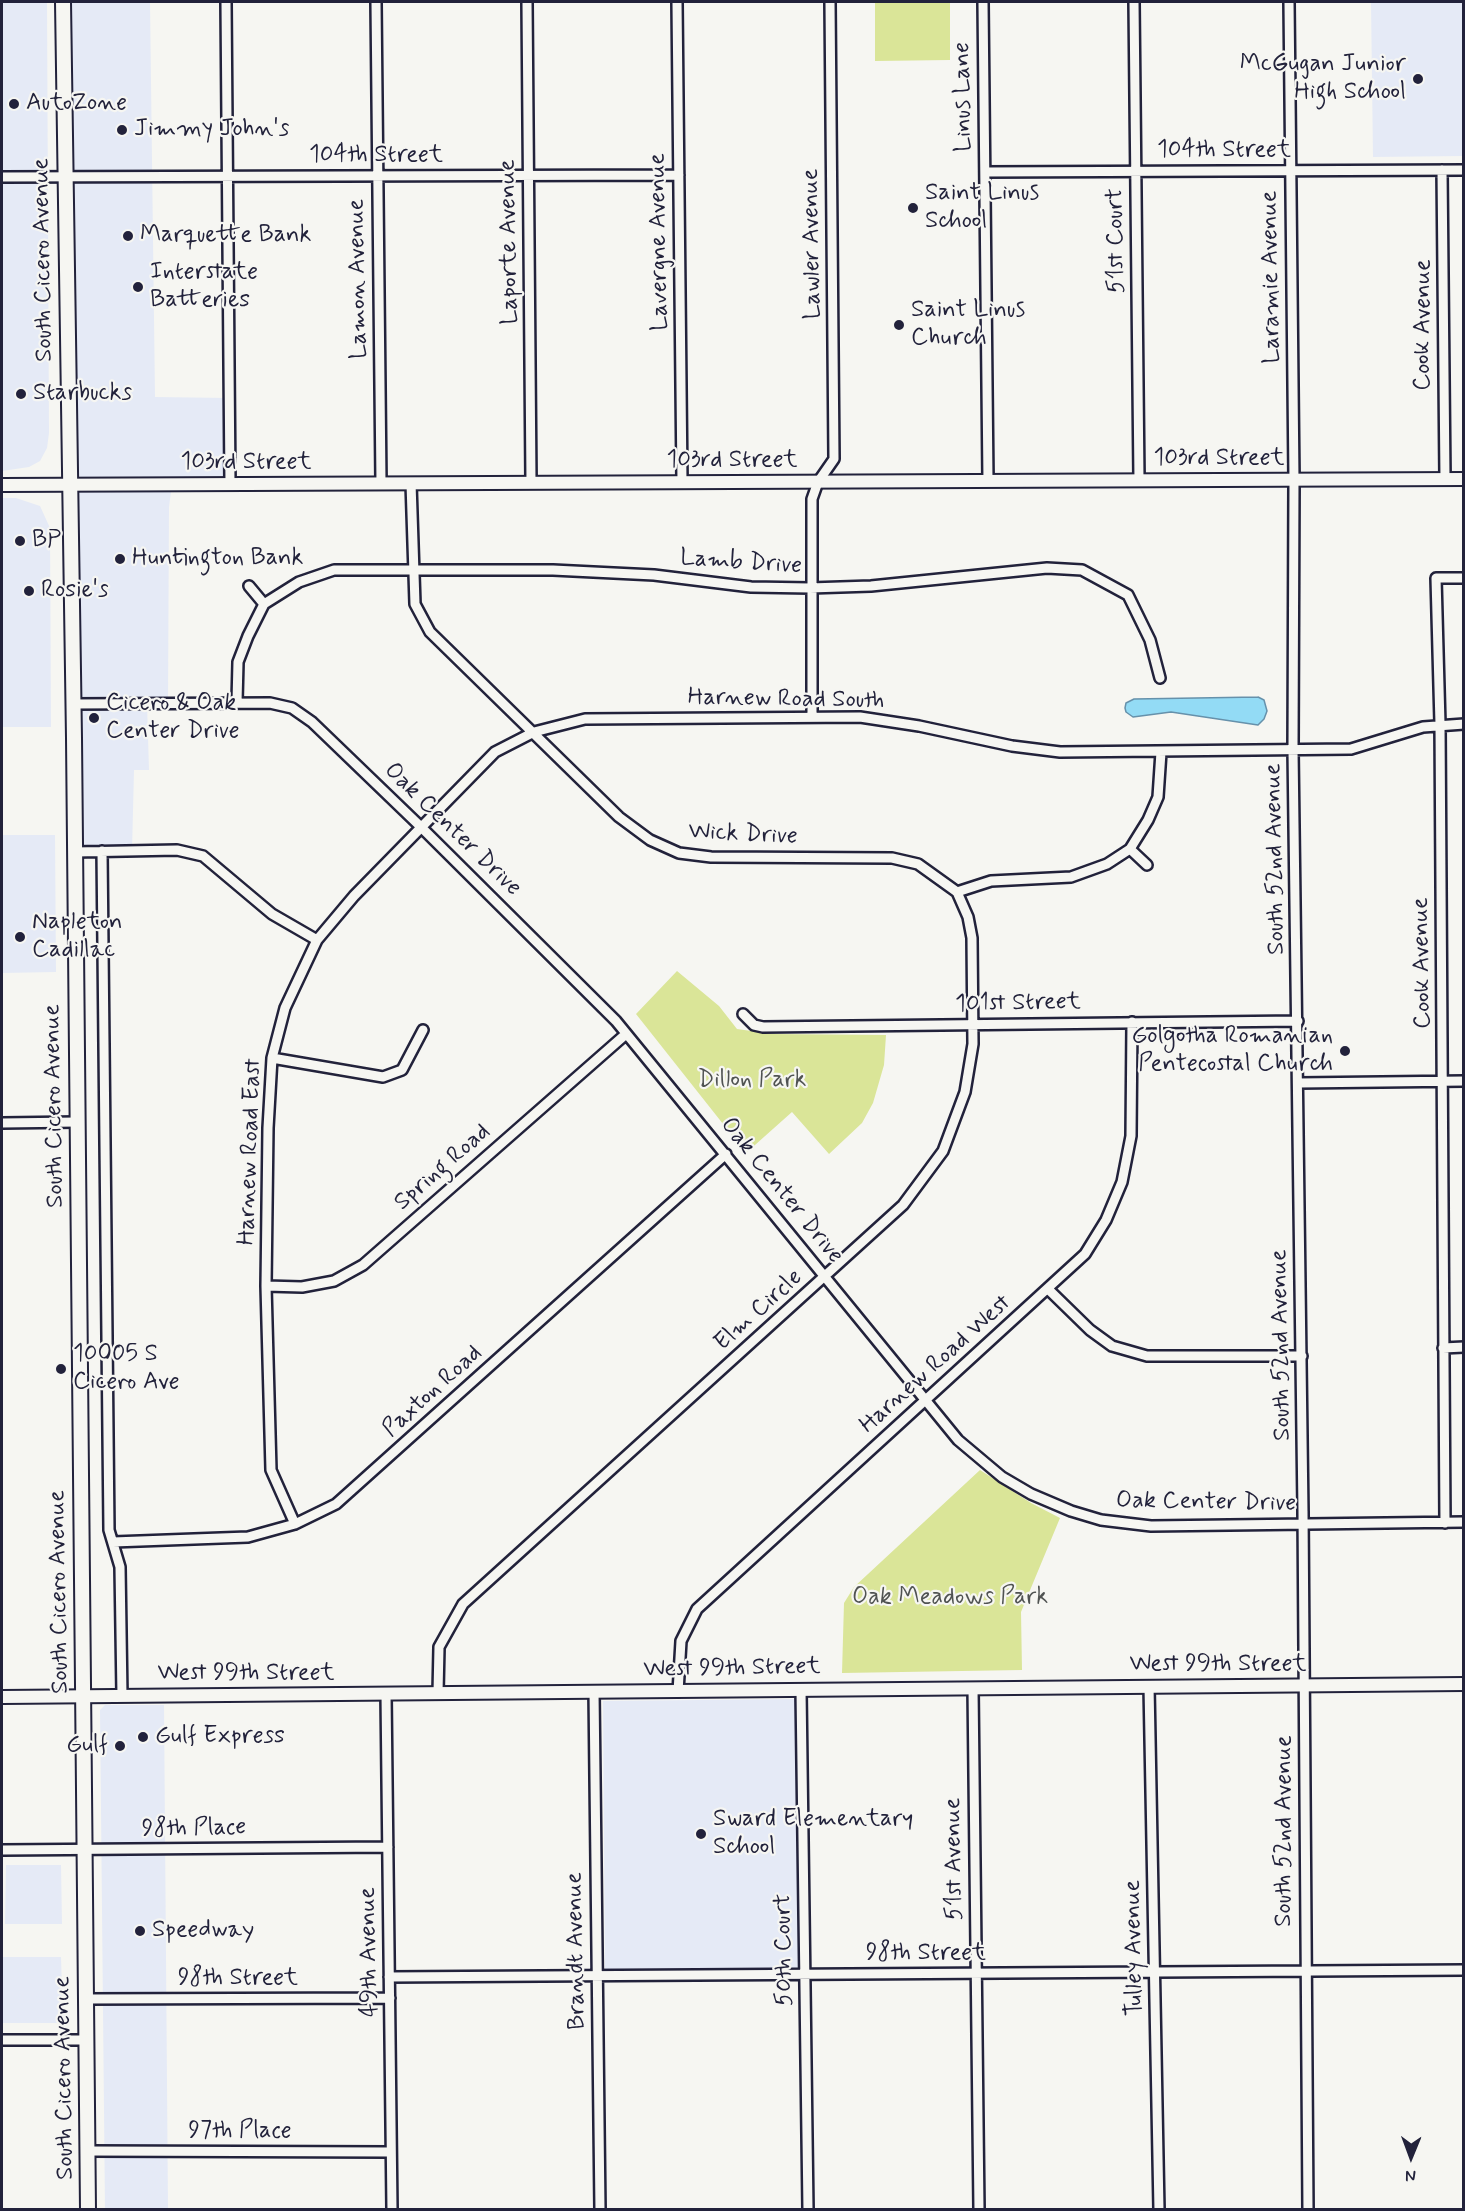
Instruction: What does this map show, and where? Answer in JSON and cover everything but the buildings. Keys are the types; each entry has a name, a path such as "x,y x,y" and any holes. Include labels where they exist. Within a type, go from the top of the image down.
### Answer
{"main road":[{"name":"South Cicero Avenue","path":"63,2 75,852 88,2210"},
{"name":"103rd Street","path":"2,485 1464,479"},
{"name":"West 99th Street","path":"2,1697 1464,1684"}],"street":[{"path":"226,2 230,484"},
{"name":"Lamon Avenue","path":"376,2 381,483"},
{"name":"Laporte Avenue","path":"527,2 531,482"},
{"name":"Lavergne Avenue","path":"677,2 682,482"},
{"name":"Lawler Avenue","path":"818,482 834,459 830,2"},
{"name":"Linus Lane","path":"983,2 988,480"},
{"name":"51st Court","path":"1134,2 1139,480"},
{"name":"Laramie Avenue","path":"1289,2 1294,480"},
{"name":"Cook Avenue","path":"1443,170 1445,479"},
{"name":"104th Street","path":"985,172 1464,170"},
{"name":"104th Street","path":"2,177 679,175"},
{"name":"South 52nd Avenue","path":"1294,480 1293,750 1304,1525 1308,2210"},
{"path":"812,715 810,588 812,499 818,482"},
{"name":"Wick Drive","path":"411,483 415,604 430,632 633,829 650,840 679,853 711,857 892,858 918,864 957,892"},
{"name":"Lamb Drive","path":"264,604 299,582 334,570 414,568 609,573 654,575 751,587 810,588 871,586 1047,568 1082,570 1128,595 1150,639 1160,678"},
{"name":"Cook Avenue","path":"1444,1523 1440,724 1436,578 1464,578"},
{"path":"237,702 238,662 264,604 249,586"},
{"name":"Oak Center Drive","path":"73,704 270,703 292,708 312,722 573,976 626,1034 726,1154 958,1440 983,1462 1031,1494 1071,1511 1123,1524 1151,1526 1464,1522"},
{"name":"Harnew Road South","path":"422,827 495,753 534,732 585,719 812,715 860,717 920,726 1012,746 1060,752 1351,749 1423,727 1464,724"},
{"path":"957,892 991,880 1083,874 1107,864 1130,849 1148,820 1158,797 1161,752"},
{"name":"Harnew Road East","path":"295,1524 272,1470 266,1286 268,1128 272,1058 285,1008 317,940 354,896 422,827"},
{"path":"1130,849 1148,865"},
{"path":"75,852 177,850 203,856 272,914 317,940"},
{"name":"South Cicero Avenue","path":"102,851 109,1530 120,1567 122,1696"},
{"name":"Elm Circle","path":"438,1693 439,1647 464,1604 903,1205 943,1151 965,1092 973,1044 972,938 968,917 957,892"},
{"name":"101st Street","path":"743,1014 754,1025 764,1027 1298,1021"},
{"name":"Harnew Road West","path":"678,1692 681,1641 697,1609 926,1399 1049,1290 1085,1254 1106,1220 1122,1182 1131,1136 1132,1022"},
{"path":"272,1058 383,1077 402,1070 423,1030"},
{"name":"Spring Road","path":"266,1286 302,1287 334,1281 363,1265 626,1034"},
{"path":"1299,1083 1464,1081"},
{"path":"2,1123 77,1122"},
{"name":"Paxton Road","path":"113,1542 248,1537 295,1524 336,1504 374,1473 726,1154"},
{"path":"1049,1290 1090,1330 1112,1346 1147,1356 1302,1356"},
{"path":"1443,1348 1464,1347"},
{"name":"Tulley Avenue","path":"1149,1686 1159,2210"},
{"name":"51st Avenue","path":"973,1688 979,2210"},
{"name":"50th Court","path":"801,1690 808,2210"},
{"name":"Brandt Avenue","path":"594,1691 600,2210"},
{"name":"49th Avenue","path":"386,1694 392,2210"},
{"name":"98th Place","path":"2,1850 388,1847"},
{"name":"98th Street","path":"389,1977 1464,1970"},
{"name":"98th Street","path":"86,1999 390,1998"},
{"path":"2,2040 87,2040"},
{"name":"97th Place","path":"88,2151 392,2152"}],"shaded area":[{"path":"2,2 47,2 49,433 47,448 40,461 29,467 2,471"},
{"path":"63,2 150,2 155,397 229,398 230,484 172,484 169,507 168,702 147,703 149,770 134,770 132,851 75,852"},
{"name":"McGugan Junior High School","path":"1371,2 1463,2 1463,156 1373,157"},
{"path":"2,498 16,498 40,506 50,528 51,727 2,727"},
{"path":"2,835 55,835 56,972 2,973"},
{"name":"Sward Elementary School","path":"796,1699 799,1968 605,1969 603,1701"},
{"path":"105,1705 164,1705 168,2209 105,2209 100,1710"},
{"path":"6,1865 61,1865 62,1924 5,1924"},
{"path":"3,1957 61,1957 63,2023 3,2023"}],"green space":[{"path":"875,2 950,2 950,60 875,61"},
{"name":"Dillon Park","path":"677,971 719,1006 737,1029 773,1034 886,1035 884,1065 873,1103 862,1123 829,1154 792,1112 746,1153 636,1014"},
{"name":"Oak Meadows Park","path":"980,1470 1031,1503 1060,1518 1021,1612 1022,1670 842,1673 844,1603 854,1587"}],"water":[{"path":"1258,697 1264,700 1267,711 1264,719 1258,725 1171,712 1133,717 1126,712 1125,708 1126,703 1134,699"}],"place":[{"name":"McGugan Junior High School","path":"1418,79"},
{"name":"AutoZone","path":"14,104"},
{"name":"Jimmy John's","path":"122,130"},
{"name":"Saint Linus School","path":"913,208"},
{"name":"Marquette Bank","path":"128,236"},
{"name":"Interstate Batteries","path":"138,287"},
{"name":"Saint Linus Church","path":"899,325"},
{"name":"Starbucks","path":"21,394"},
{"name":"BP","path":"20,541"},
{"name":"Huntington Bank","path":"120,559"},
{"name":"Rosie's","path":"29,591"},
{"name":"Cicero & Oak Center Drive","path":"94,718"},
{"name":"Napleton Cadillac","path":"20,937"},
{"name":"Golgotha Romanian Pentecostal Church","path":"1345,1051"},
{"name":"10005 S Cicero Ave","path":"61,1369"},
{"name":"Gulf Express","path":"143,1737"},
{"name":"Gulf","path":"120,1746"},
{"name":"Sward Elementary School","path":"701,1834"},
{"name":"Speedway","path":"140,1931"}]}
